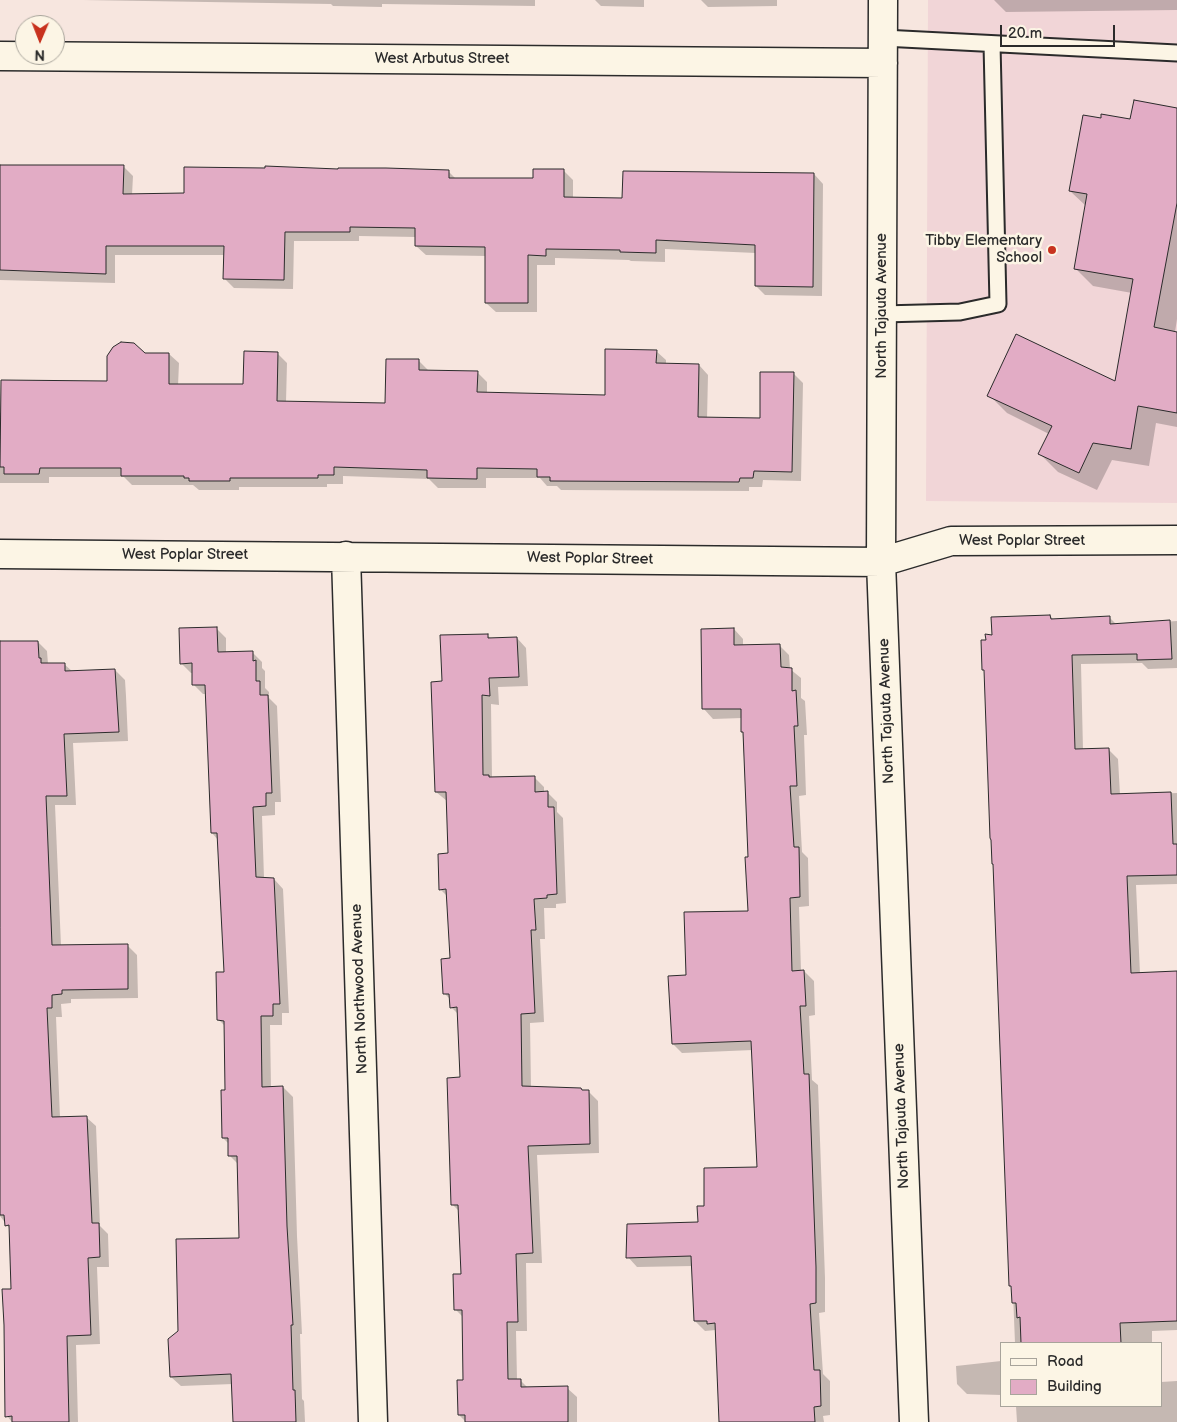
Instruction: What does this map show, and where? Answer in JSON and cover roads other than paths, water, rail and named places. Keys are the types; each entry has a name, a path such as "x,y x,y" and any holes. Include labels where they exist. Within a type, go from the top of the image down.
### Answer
{"street":[{"name":"North Tajauta Avenue","path":"883,0 881,562 914,1422"},
{"name":"West Arbutus Street","path":"0,56 883,51"},
{"name":"West Poplar Street","path":"0,554 881,562 951,541 1177,540"},
{"name":"North Northwood Avenue","path":"346,556 374,1422"}],"lane":[{"path":"883,51 992,44 1177,53"},
{"path":"882,314 960,312 998,304 992,44"}],"place":[{"name":"Tibby Elementary School","path":"1052,250"}]}
